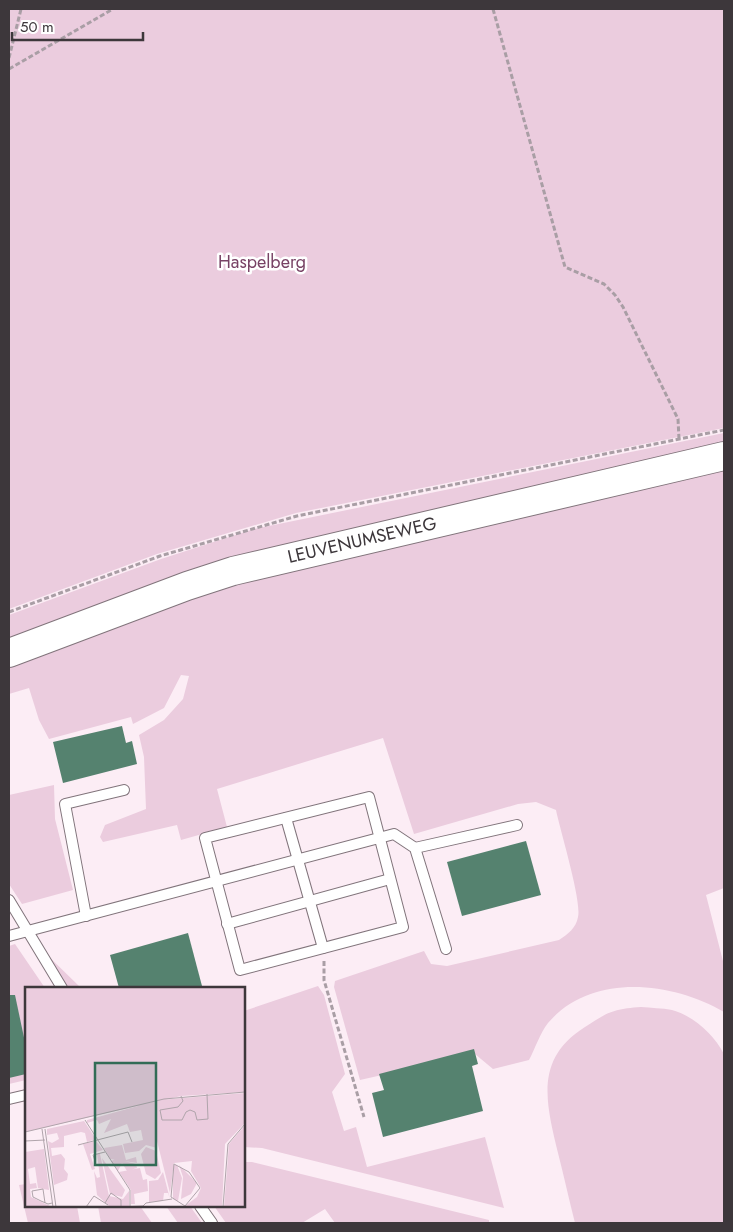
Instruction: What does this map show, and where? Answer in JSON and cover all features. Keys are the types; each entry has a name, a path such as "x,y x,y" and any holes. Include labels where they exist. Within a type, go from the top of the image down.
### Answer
{"main road":[{"name":"LEUVENUMSEWEG","path":"9,652 187,586 233,572 724,456"}],"lane":[{"path":"86,916 65,804 124,790"},
{"path":"369,796 403,927 240,970 205,838 286,818 369,796"},
{"path":"286,818 324,948"},
{"path":"415,848 517,825"},
{"path":"9,936 394,834 415,848 446,948"},
{"path":"227,924 390,879"},
{"path":"9,900 61,987"},
{"path":"9,1099 25,1095"},
{"path":"201,1207 212,1223"}],"path":[{"path":"9,58 21,9"},
{"path":"9,69 113,9"},
{"path":"493,9 565,267 604,284 623,307 678,419 679,439"},
{"name":"LEUVENUMSEWEG","path":"9,612 160,556 253,527 297,516 724,430"},
{"path":"324,948 324,980 364,1117"}],"green space":[{"name":"Haspelberg","path":"9,9 724,9 724,428 296,513 157,554 9,609"},
{"path":"724,433 724,448 9,644 9,615 161,559 254,529"},
{"path":"724,463 724,888 706,895 724,965 724,1012 681,994 657,989 633,987 609,989 587,996 566,1007 545,1027 529,1060 493,1069 475,1054 360,1080 334,987 335,981 424,951 431,964 447,966 559,940 573,928 578,917 577,896 556,810 536,802 518,804 414,834 383,738 217,789 227,827 181,840 177,825 103,842 100,837 105,825 146,809 144,757 139,735 164,720 183,699 189,676 181,675 164,708 133,724 131,717 49,739 39,720 29,688 9,694 9,661 190,593"},
{"path":"54,785 55,819 73,890 22,904 9,884 9,795"},
{"path":"15,944 44,987 25,987 25,1080 9,1084 9,946"},
{"path":"40,948 80,987 66,987"},
{"path":"318,986 324,995 345,1074 332,1092 344,1131 356,1127 367,1167 485,1137 504,1208 262,1148 245,1147 245,1011"},
{"path":"641,1007 672,1010 688,1017 709,1033 724,1054 724,1223 575,1223 550,1117 548,1083 551,1068 558,1053 569,1040 585,1027 611,1012"},
{"path":"245,1162 252,1162 489,1220 489,1223 335,1223 325,1209 302,1223 226,1223 215,1207 245,1207"},
{"path":"25,1184 25,1207 77,1207 80,1223 28,1223 19,1185"},
{"path":"98,1207 141,1207 152,1223 101,1223"},
{"path":"167,1207 191,1207 202,1223 178,1223"}],"building":[{"path":"122,726 126,743 132,741 137,764 63,783 53,742"},
{"path":"526,841 541,895 462,916 447,862"},
{"path":"188,933 202,986 119,987 110,955"},
{"path":"9,995 15,995 25,1042 25,1074 9,1078"},
{"path":"474,1049 478,1064 472,1066 483,1111 383,1137 372,1093 384,1090 379,1074"}]}
